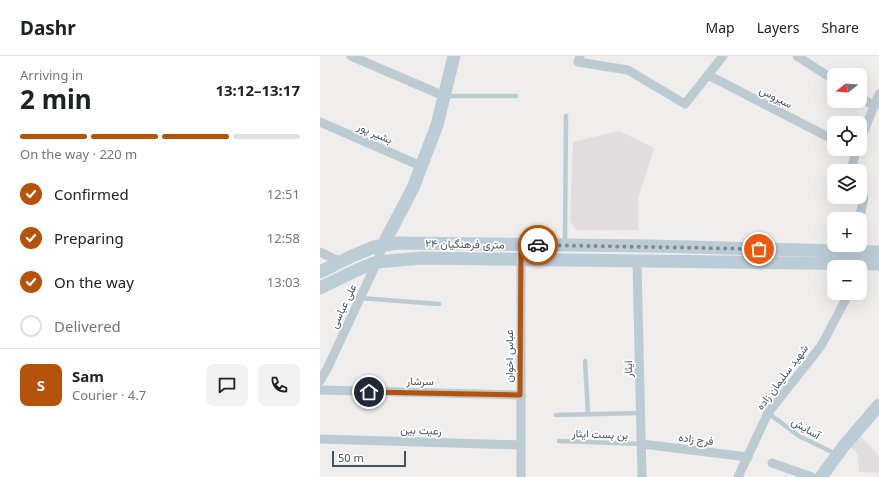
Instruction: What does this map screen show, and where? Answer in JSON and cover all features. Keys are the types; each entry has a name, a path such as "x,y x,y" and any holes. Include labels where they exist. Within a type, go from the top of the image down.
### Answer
{"main road":[{"path":"383,245 413,188 437,125 454,56"},
{"name":"۲۴ متری فرهنگیان","path":"320,272 374,247 397,243 827,248"},
{"path":"521,244 521,260"},
{"name":"۲۴ متری فرهنگیان","path":"867,250 879,252"},
{"name":"۲۴ متری فرهنگیان","path":"320,288 377,262 422,258 637,261 827,267"},
{"name":"۲۴ متری فرهنگیان","path":"867,267 879,264"},
{"path":"820,477 837,454 879,405"}],"street":[{"path":"351,56 444,96"},
{"path":"580,56 578,62 628,70 685,104 708,75 719,57"},
{"path":"797,56 827,75"},
{"name":"سیروس","path":"708,75 827,136"},
{"path":"867,124 879,94"},
{"path":"867,102 874,106"},
{"name":"بشیر پور","path":"320,122 421,166"},
{"name":"علی عباسی","path":"320,381 377,262 383,245"},
{"path":"320,252 341,262"},
{"name":"عباس اخوان","path":"520,477 521,260"},
{"name":"ایثار","path":"637,261 642,477"},
{"name":"شهید سلیمان زاده","path":"738,477 768,413 821,346 845,300"},
{"name":"سرشار","path":"320,390 520,395"},
{"name":"رعیت بین","path":"320,439 521,445"},
{"name":"فرج زاده","path":"642,444 748,457"},
{"path":"772,463 812,477"}],"lane":[{"path":"444,96 516,96"},
{"path":"565,245 566,116"},
{"path":"360,298 439,304"},
{"path":"585,361 588,414"},
{"path":"556,415 641,413"},
{"name":"آسایش","path":"768,413 799,436 837,454"},
{"name":"بن بست ایثار","path":"558,441 642,444"}],"shaded area":[{"path":"619,131 654,148 638,199 638,230 576,230 570,221 573,142"},
{"path":"860,436 879,456 879,473 859,472 858,455 851,447"}],"way so far":[{"path":"538,245 759,249"}],"route":[{"path":"369,392 520,395 521,244 538,245"}]}
